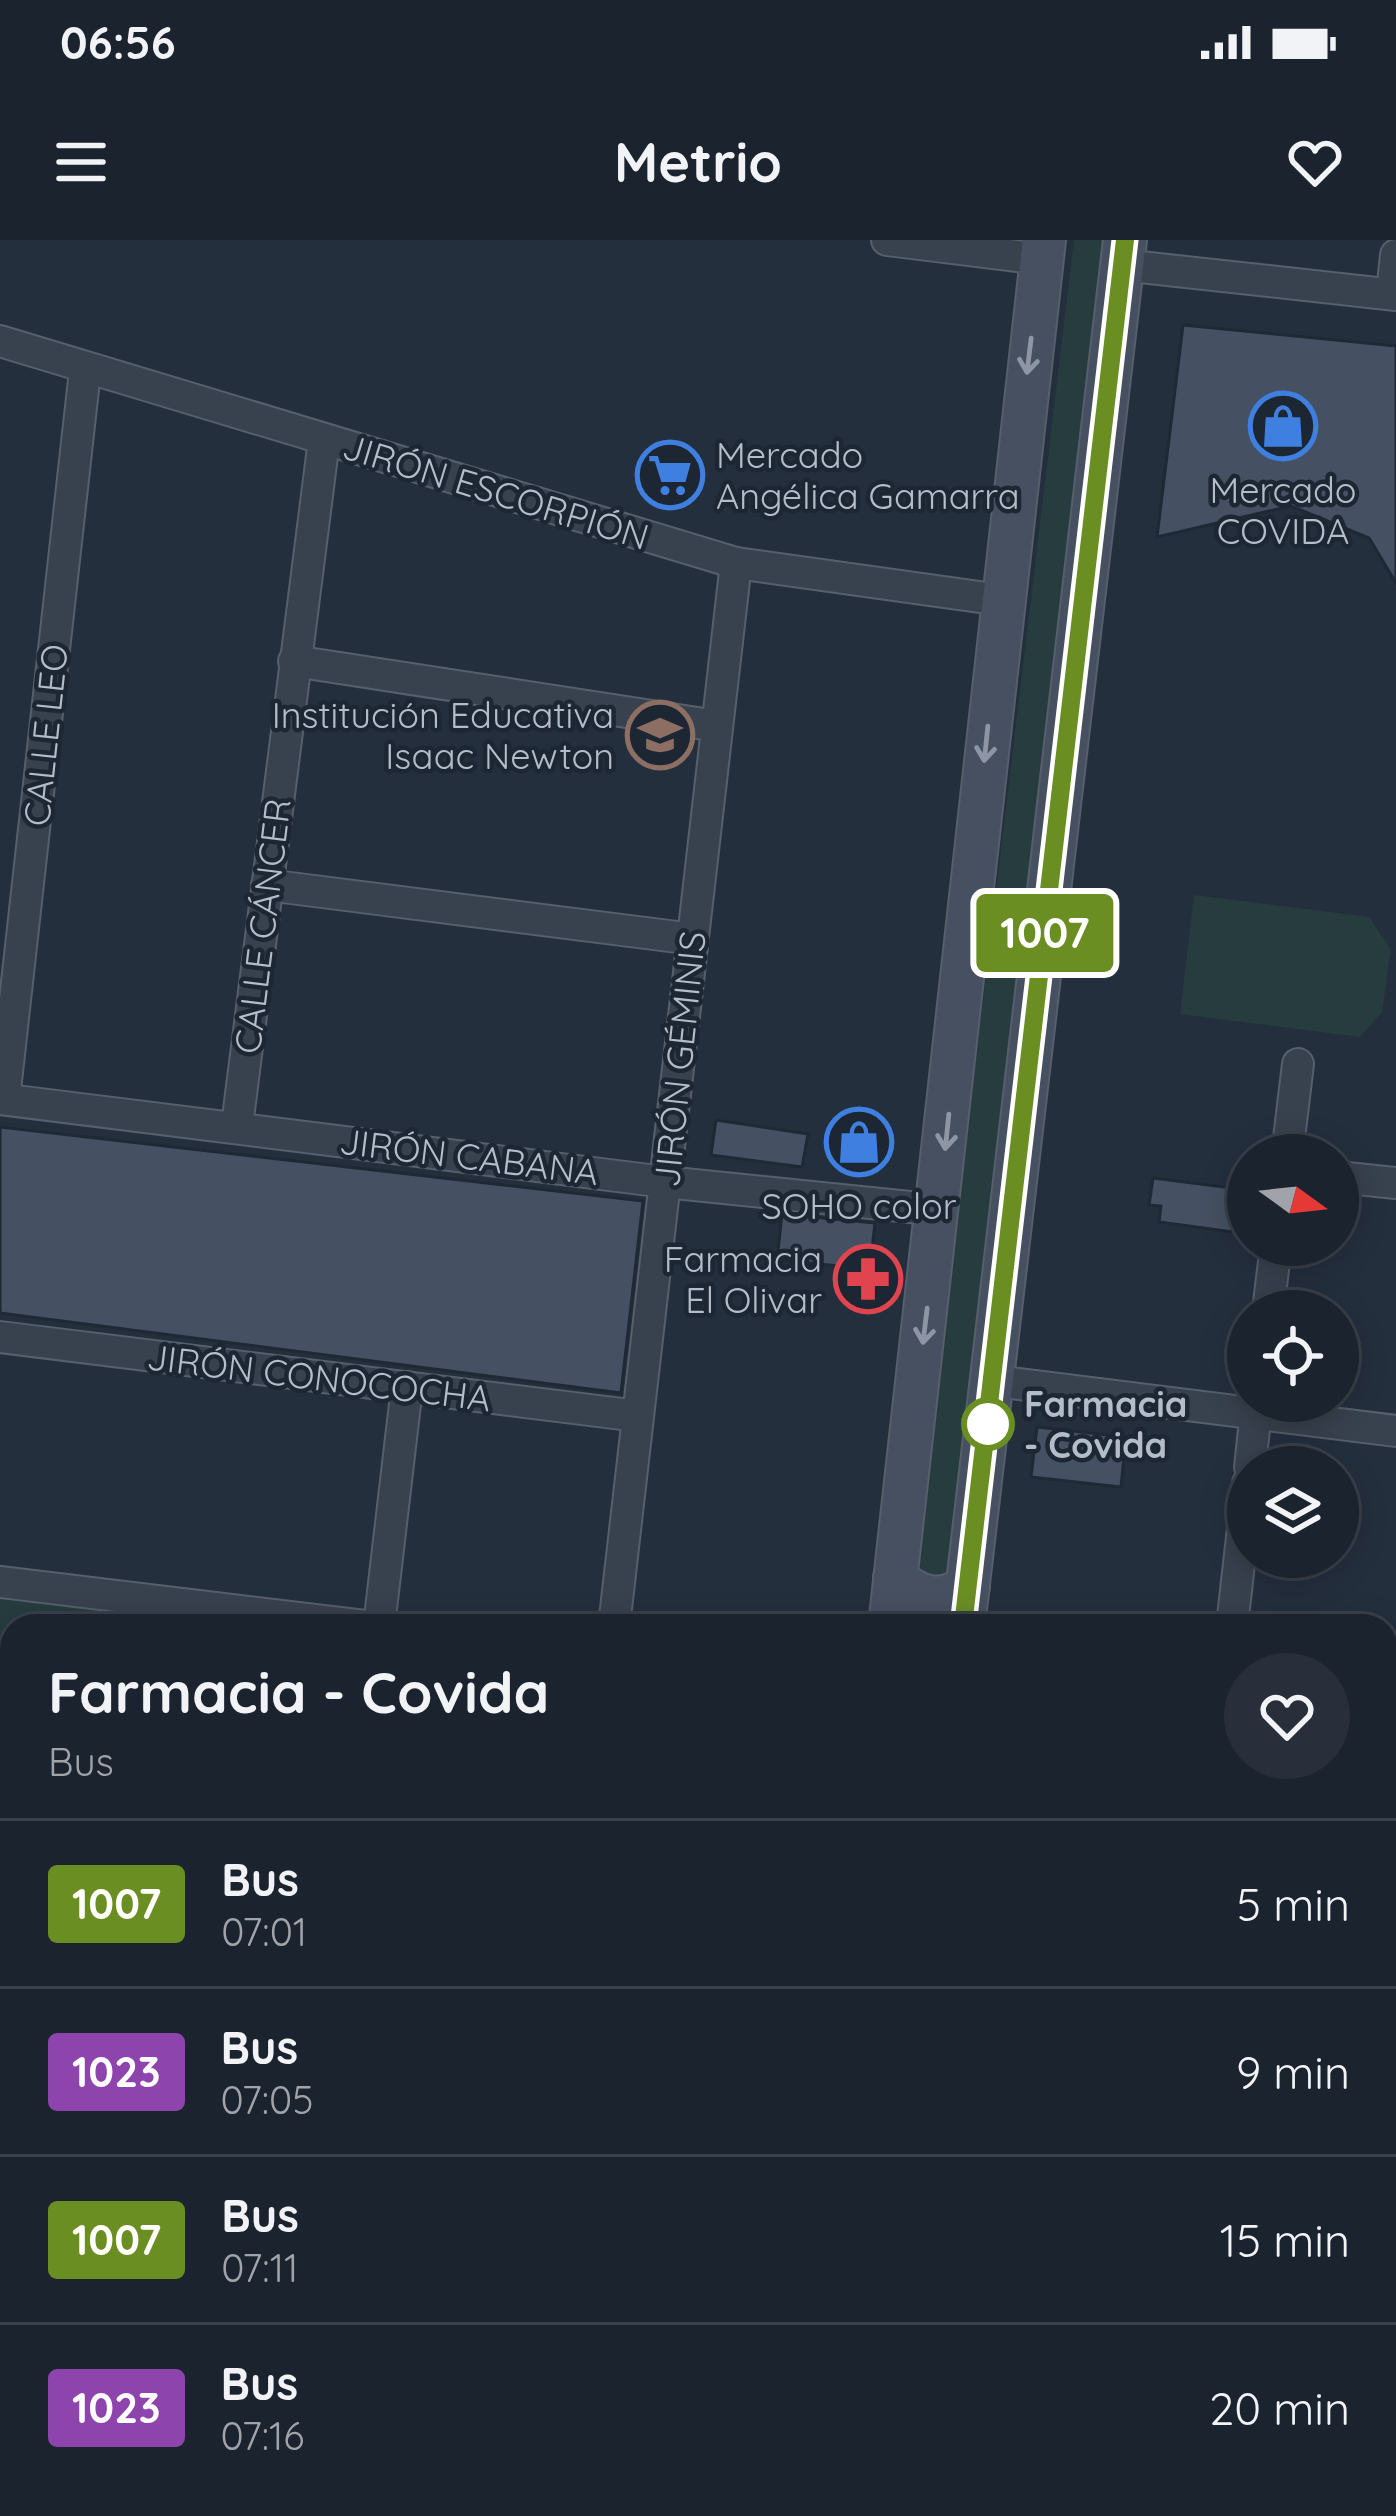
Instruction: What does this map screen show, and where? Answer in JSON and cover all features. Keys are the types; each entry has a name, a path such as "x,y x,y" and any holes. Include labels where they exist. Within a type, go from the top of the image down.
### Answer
{"main road":[{"path":"891,1614 1042,250"},
{"path":"963,1613 994,1382 1123,252"},
{"path":"895,1578 929,1599 949,1598 963,1613"},
{"path":"911,1614 930,1606 963,1613"}],"street":[{"path":"886,240 1042,250"},
{"path":"1123,252 1394,294 1396,255"},
{"name":"JIRÓN ESCORPIÓN","path":"0,341 85,371 736,563 1001,600"},
{"name":"CALLE LEO","path":"2,1099 85,371"},
{"name":"CALLE CÁNCER","path":"237,1126 324,440"},
{"name":"JIRÓN GÉMINIS","path":"615,1614 736,563"},
{"path":"294,661 717,726"},
{"path":"267,884 693,939"},
{"path":"1290,1134 1298,1064"},
{"name":"JIRÓN CABANA","path":"2,1099 665,1182 939,1210"},
{"path":"1359,1180 1396,1184"},
{"name":"JIRÓN CONOCOCHA","path":"0,1337 638,1416"},
{"path":"994,1382 1227,1404"},
{"path":"380,1614 407,1388"},
{"path":"1344,1422 1396,1431"},
{"path":"1233,1614 1237,1578"},
{"path":"0,1582 265,1614"}],"green space":[{"path":"1074,240 1107,240 943,1614 909,1614"},
{"path":"1194,895 1369,917 1391,949 1382,1012 1360,1037 1180,1014"},
{"path":"0,1592 182,1614 0,1614"}],"building":[{"name":"Mercado COVIDA","path":"1183,325 1396,346 1396,583 1369,538 1291,506 1157,537"},
{"path":"716,1120 808,1134 802,1167 711,1155"},
{"path":"0,1127 643,1201 621,1393 0,1313"},
{"path":"1153,1178 1227,1187 1227,1231 1159,1222 1161,1206 1149,1205"},
{"path":"782,1214 875,1223 870,1269 777,1260"},
{"path":"1037,1427 1126,1437 1121,1487 1031,1477"}],"bus line":[{"name":"1007","path":"965,1614 1125,240"}],"place":[{"name":"Mercado COVIDA","path":"1283,426"},
{"name":"Mercado Angélica Gamarra","path":"670,475"},
{"name":"Institución Educativa Isaac Newton","path":"660,735"},
{"name":"SOHO color","path":"859,1142"},
{"name":"Farmacia El Olivar","path":"868,1279"},
{"name":"Farmacia - Covida","path":"988,1424"}]}
